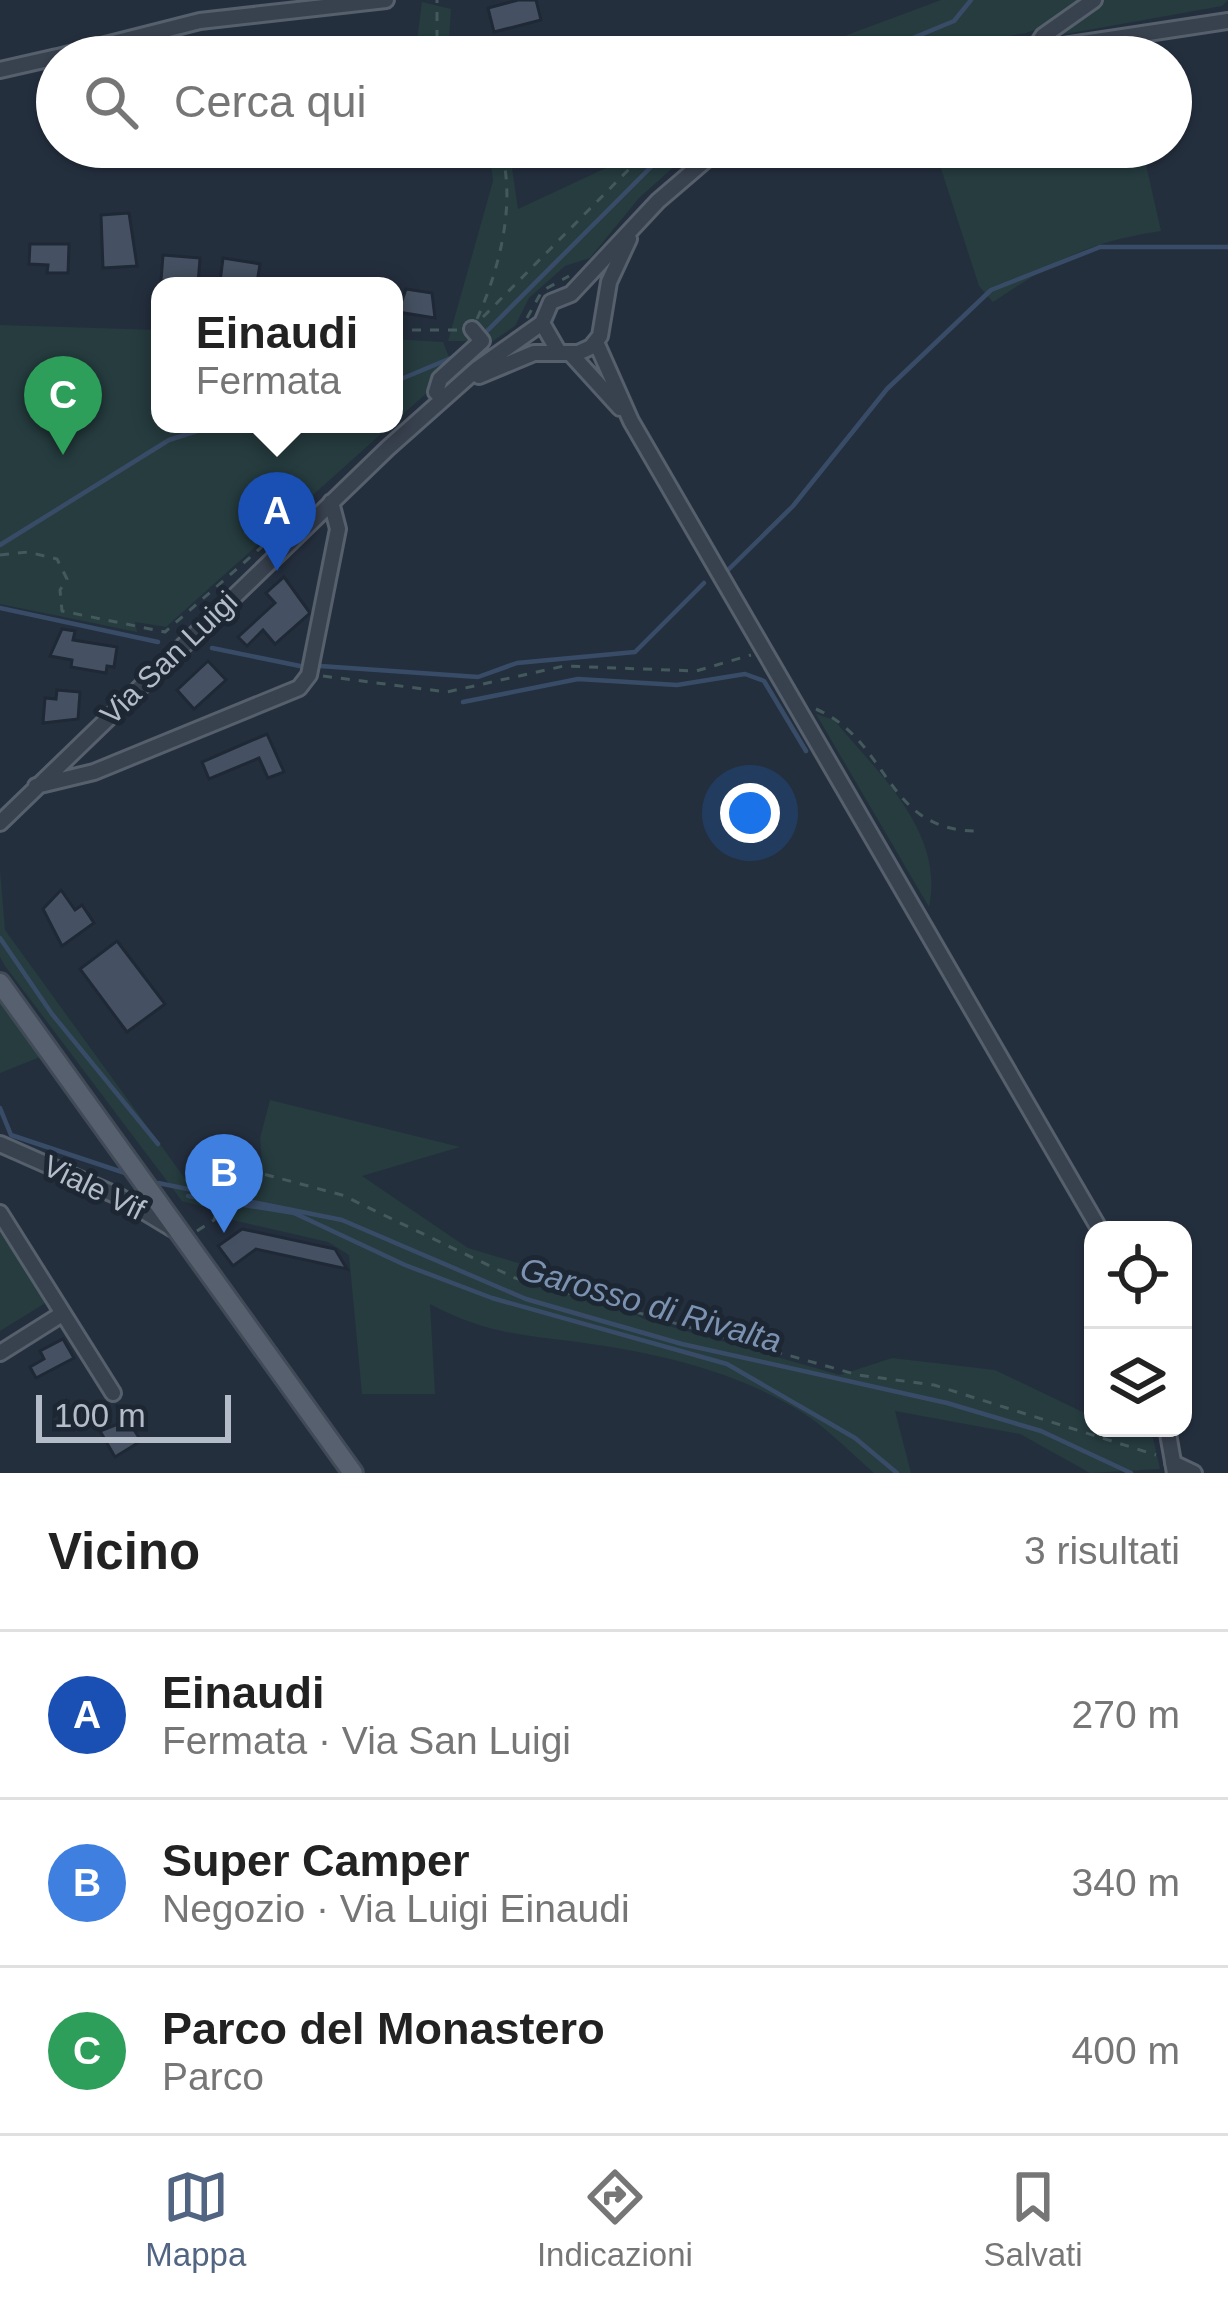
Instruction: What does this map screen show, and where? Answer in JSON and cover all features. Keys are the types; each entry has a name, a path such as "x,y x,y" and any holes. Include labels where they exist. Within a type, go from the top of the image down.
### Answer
{"main road":[{"path":"0,982 353,1473"}],"street":[{"path":"138,36 200,20 386,0"},
{"path":"1046,36 1094,0"},
{"path":"1128,36 1228,21"},
{"path":"0,70 36,62"},
{"path":"631,421 542,323 551,302 571,293 698,168"},
{"path":"637,224 600,313 596,342 631,421 1095,1221"},
{"path":"571,293 590,299 600,313"},
{"name":"Via San Luigi","path":"0,823 442,399 542,323"},
{"path":"442,399 436,392 440,379 477,334"},
{"path":"460,384 596,342"},
{"path":"37,785 94,772 271,704 299,688 309,674 338,529 331,502"},
{"name":"Via San Luigi","path":"0,808 37,785"},
{"name":"Viale Vif","path":"0,1144 111,1193 186,1238"},
{"path":"111,1193 153,1194"},
{"path":"0,1213 113,1393"},
{"path":"0,1353 62,1314"},
{"path":"1169,1464 1194,1473"}],"path":[{"path":"437,0 437,36"},
{"path":"477,334 511,181 507,168"},
{"path":"403,330 477,334 631,168"},
{"path":"0,555 28,552 57,560 67,579 60,590 62,611 152,629"},
{"path":"309,674 447,692 564,666 695,671 763,652"},
{"path":"797,710 812,708 834,718 886,773 916,816 938,826 982,831"},
{"path":"186,1238 214,1220 227,1178 238,1167 342,1195 514,1278 858,1375 934,1384 1169,1464"}],"green space":[{"path":"941,0 1080,0 1046,26 1010,36 847,35"},
{"path":"1098,0 1228,0 1222,6 1060,35 1058,30"},
{"path":"422,2 451,9 449,36 418,36"},
{"path":"491,168 512,168 518,209 606,168 673,168 639,198 590,258 565,266 529,298 515,326 493,341 448,341 493,181"},
{"path":"941,168 1147,168 1161,231 1072,255 993,302 979,286"},
{"path":"0,325 151,330 151,433 382,433 166,627 135,622 137,632 0,604"},
{"path":"403,340 443,342 454,369 403,414"},
{"path":"816,714 834,720 904,805 927,854 929,907"},
{"path":"0,870 5,930 186,1180 217,1188 212,1209 182,1201 5,966 0,957"},
{"path":"0,996 45,1055 0,1073"},
{"path":"270,1100 460,1147 362,1176 468,1248 558,1275 644,1319 840,1375 892,1358 995,1370 1084,1413 1084,1437 1153,1438 1160,1469 1090,1473 1020,1434 895,1411 911,1473 874,1473 803,1413 728,1377 646,1354 491,1328 430,1304 435,1394 362,1394 349,1255 328,1242 224,1218 236,1182 262,1163 260,1138"},
{"path":"0,1226 47,1302 0,1331"}],"building":[{"path":"536,0 541,20 494,32 488,8"},
{"path":"129,213 137,266 103,268 101,215"},
{"path":"30,244 69,244 68,273 47,273 48,265 29,264"},
{"path":"163,255 200,258 199,277 161,277"},
{"path":"223,258 260,264 258,277 221,277"},
{"path":"406,289 432,293 435,318 403,313"},
{"path":"284,577 310,613 275,644 263,630 247,646 238,637 275,603 266,593"},
{"path":"62,629 75,631 73,640 117,647 114,667 107,666 106,673 71,667 72,660 50,656"},
{"path":"208,661 226,680 194,709 177,690"},
{"path":"57,690 80,692 78,719 43,723 45,698 56,699"},
{"path":"267,734 284,772 268,778 259,758 209,779 202,762"},
{"path":"61,890 75,910 82,905 94,923 62,946 43,909"},
{"path":"117,941 165,1004 127,1032 80,969"},
{"path":"242,1229 335,1249 347,1269 256,1249 233,1266 218,1246"},
{"path":"63,1339 74,1358 36,1378 30,1367 44,1359 40,1351"},
{"path":"128,1420 141,1441 115,1457 100,1431"}],"waterway":[{"path":"918,36 954,21 971,0"},
{"path":"484,334 650,168"},
{"path":"729,569 793,506 887,389 991,290 1100,247 1228,247"},
{"path":"403,378 456,356"},
{"path":"0,545 169,440 191,433"},
{"path":"320,666 478,677 517,663 635,652 704,583"},
{"path":"0,608 158,642"},
{"path":"212,648 300,666"},
{"path":"463,702 578,679 677,685 745,674 764,681 806,751"},
{"path":"0,938 52,1014 158,1144"},
{"name":"Garosso di Rivalta","path":"0,1108 11,1135 125,1173"},
{"name":"Garosso di Rivalta","path":"158,1183 342,1220 526,1299 682,1344 947,1403 1041,1431 1131,1473"},
{"path":"188,1196 294,1213 405,1265 492,1298 727,1364 855,1438 897,1473"}],"place":[{"name":"Parco del Monastero","path":"63,455"},
{"name":"Einaudi","path":"277,571"},
{"name":"Super Camper","path":"224,1233"}]}
